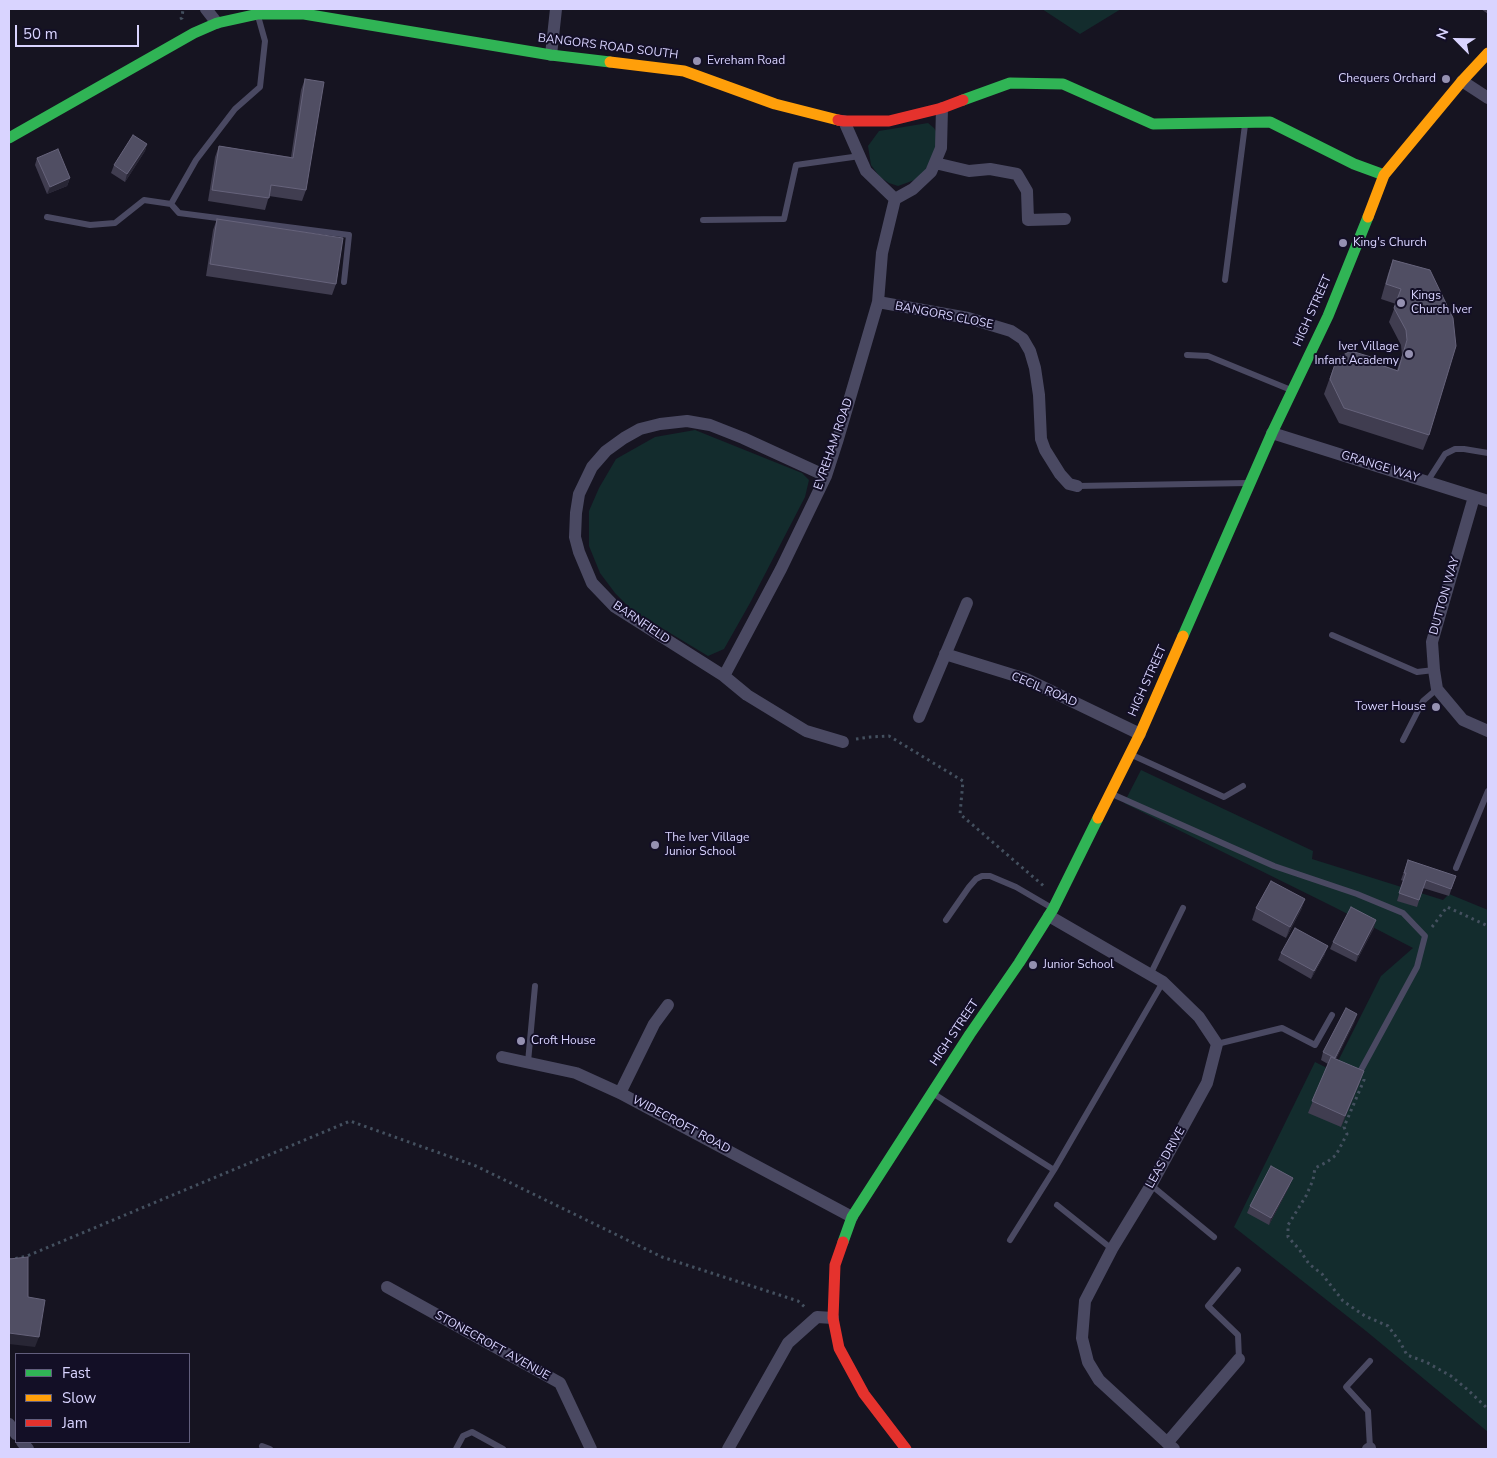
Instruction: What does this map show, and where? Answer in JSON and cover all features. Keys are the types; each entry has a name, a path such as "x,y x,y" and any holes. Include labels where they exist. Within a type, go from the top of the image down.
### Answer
{"main road":[{"name":"BANGORS ROAD SOUTH","path":"9,138 194,33 216,23 258,14 304,14 551,55 684,71 775,104 844,121 889,121 942,108 1010,83 1063,84 1153,124 1270,122 1354,164 1384,175"},
{"name":"HIGH STREET","path":"906,1449 864,1394 839,1348 833,1318 835,1265 852,1217 1051,912 1131,754 1272,433 1328,316 1384,175 1462,81 1488,53"}],"street":[{"path":"206,9 216,23"},
{"path":"551,55 556,9"},
{"path":"1462,81 1488,98"},
{"path":"844,121 866,171 895,198 912,189 931,172 941,148 942,108"},
{"path":"935,163 968,171 990,169 1017,174 1027,190 1028,220 1065,219"},
{"name":"EVREHAM ROAD","path":"724,676 781,569 826,476 878,302 882,253 895,198"},
{"name":"BANGORS CLOSE","path":"878,302 968,318 1011,331 1023,339 1030,351 1035,368 1039,395 1041,439 1060,474 1069,484 1077,486"},
{"name":"BARNFIELD","path":"826,476 710,425 687,421 660,424 640,429 624,438 606,451 592,467 579,494 575,537 592,583 615,607 724,676 747,695 806,731 843,742"},
{"name":"GRANGE WAY","path":"1272,433 1488,501"},
{"name":"DUTTON WAY","path":"1437,689 1432,642 1474,497"},
{"path":"919,717 967,602"},
{"name":"CECIL ROAD","path":"945,654 1026,679 1140,734"},
{"path":"1437,689 1463,720 1488,731"},
{"path":"1051,912 1162,982 1199,1017 1217,1044"},
{"path":"620,1093 654,1024 668,1005"},
{"name":"LEAS DRIVE","path":"1217,1044 1207,1083 1085,1300 1082,1338 1088,1362 1099,1380 1171,1446 1239,1359"},
{"name":"WIDECROFT ROAD","path":"502,1057 576,1073 620,1093 852,1217"},
{"name":"STONECROFT AVENUE","path":"387,1287 560,1383 591,1449"},
{"path":"728,1449 788,1343 817,1318 833,1318"}],"lane":[{"path":"171,204 202,153 235,109 260,87 266,41 258,14"},
{"path":"1225,280 1245,122"},
{"path":"703,220 784,219 796,164 860,156"},
{"path":"48,217 90,225 115,223 144,200 171,204 179,213 349,235 344,282"},
{"path":"1187,355 1208,356 1292,391"},
{"path":"1427,482 1440,460 1450,451 1464,449 1488,453"},
{"path":"1077,486 1250,483"},
{"path":"1332,635 1417,672 1434,670"},
{"path":"1404,740 1423,701 1437,689"},
{"path":"1131,754 1224,797 1243,786"},
{"path":"1456,868 1488,791"},
{"path":"1111,793 1274,866 1357,894 1403,914 1425,936 1417,967 1360,1070"},
{"path":"946,920 968,887 982,876 990,876 1016,887 1051,912"},
{"path":"1150,975 1184,908"},
{"path":"1010,1240 1054,1170 1162,982"},
{"path":"528,1062 535,986"},
{"path":"1217,1044 1282,1028 1315,1045 1332,1014"},
{"path":"932,1093 1054,1170"},
{"path":"1151,1184 1214,1237"},
{"path":"1057,1204 1112,1249"},
{"path":"1238,1270 1208,1306 1238,1335 1239,1359"},
{"path":"1369,1449 1368,1411 1346,1387 1370,1361"},
{"path":"456,1449 463,1436 472,1432 503,1449"},
{"path":"262,1446 270,1449"}],"path":[{"path":"870,737 889,736 963,781 960,814 1041,885"},
{"path":"1425,936 1447,907 1488,926"},
{"path":"1364,1080 1344,1127 1347,1134 1336,1155 1315,1168 1313,1180 1306,1196 1288,1225 1288,1238 1299,1249 1308,1264 1322,1274 1343,1301 1365,1316 1388,1326 1407,1355 1426,1362 1451,1376 1488,1409"},
{"path":"9,1260 27,1256 350,1121 476,1166 662,1257 798,1301"}],"green space":[{"path":"1042,9 1121,9 1080,34"},
{"path":"928,123 939,136 940,147 920,178 898,186 880,177 871,165 868,146 879,131"},
{"path":"695,430 802,473 809,480 805,497 724,649 708,656 632,610 615,593 600,573 589,546 589,511 599,488 616,459 655,437"},
{"path":"1141,770 1313,851 1312,859 1443,900 1449,894 1488,910 1488,1432 1366,1331 1234,1227 1315,1062 1333,1071 1381,976 1413,948 1124,803"}],"building":[{"path":"305,79 324,82 306,190 271,185 269,198 212,190 219,146 293,158"},
{"path":"133,135 147,144 127,174 114,165"},
{"path":"58,149 70,178 50,187 37,158"},
{"path":"217,219 343,238 336,284 210,264"},
{"path":"1393,260 1430,270 1453,318 1456,346 1429,435 1344,408 1330,379 1337,358 1351,351 1371,357 1375,363 1398,371 1407,340 1406,330 1394,308 1401,289 1386,284"},
{"path":"1408,860 1456,876 1451,889 1426,880 1419,900 1399,893"},
{"path":"1271,881 1305,899 1290,927 1256,908"},
{"path":"1351,907 1376,920 1358,955 1333,942"},
{"path":"1295,928 1328,946 1314,971 1281,953"},
{"path":"1346,1008 1357,1014 1335,1058 1323,1052"},
{"path":"1331,1057 1364,1071 1345,1116 1312,1101"},
{"path":"1271,1166 1293,1178 1271,1218 1250,1206"},
{"path":"28,1257 28,1297 45,1300 39,1337 9,1333 9,1259"}],"traffic: fast":[{"path":"9,138 194,33 217,23 258,14 304,14 551,55 610,62"},
{"path":"963,100 1010,83 1063,84 1153,124 1270,122 1354,164 1384,175"},
{"path":"1183,636 1272,433 1328,316 1368,217"},
{"path":"843,1242 852,1217 1053,909 1098,818"}],"traffic: slow":[{"path":"1368,217 1384,175 1462,81 1488,53"},
{"path":"610,62 684,71 775,104 838,120"},
{"path":"1098,818 1140,734 1183,636"}],"traffic: jam":[{"path":"838,120 889,121 942,108 963,100"},
{"path":"843,1242 835,1265 833,1318 839,1348 864,1394 906,1449"}],"place":[{"name":"Evreham Road","path":"697,61"},
{"name":"Chequers Orchard","path":"1446,79"},
{"name":"King's Church","path":"1343,243"},
{"name":"Kings Church Iver","path":"1401,303"},
{"name":"Iver Village Infant Academy","path":"1409,354"},
{"name":"Tower House","path":"1436,707"},
{"name":"The Iver Village Junior School","path":"655,845"},
{"name":"Junior School","path":"1033,965"},
{"name":"Croft House","path":"521,1041"}]}
